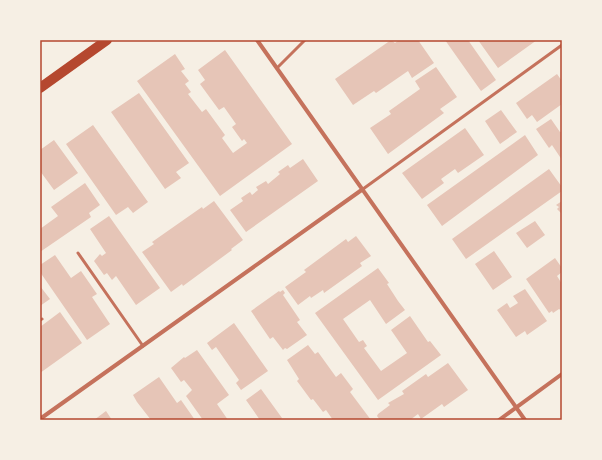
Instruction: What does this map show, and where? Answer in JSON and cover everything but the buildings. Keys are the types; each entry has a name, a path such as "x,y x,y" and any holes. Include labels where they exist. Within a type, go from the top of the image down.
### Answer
{"main road":[{"path":"40,88 107,40"}],"street":[{"path":"257,40 525,420"},
{"path":"40,418 363,189"},
{"path":"499,420 562,374"}],"lane":[{"path":"277,68 306,40"},
{"path":"363,189 562,45"},
{"path":"559,48 562,52"},
{"path":"78,254 143,346"}]}
